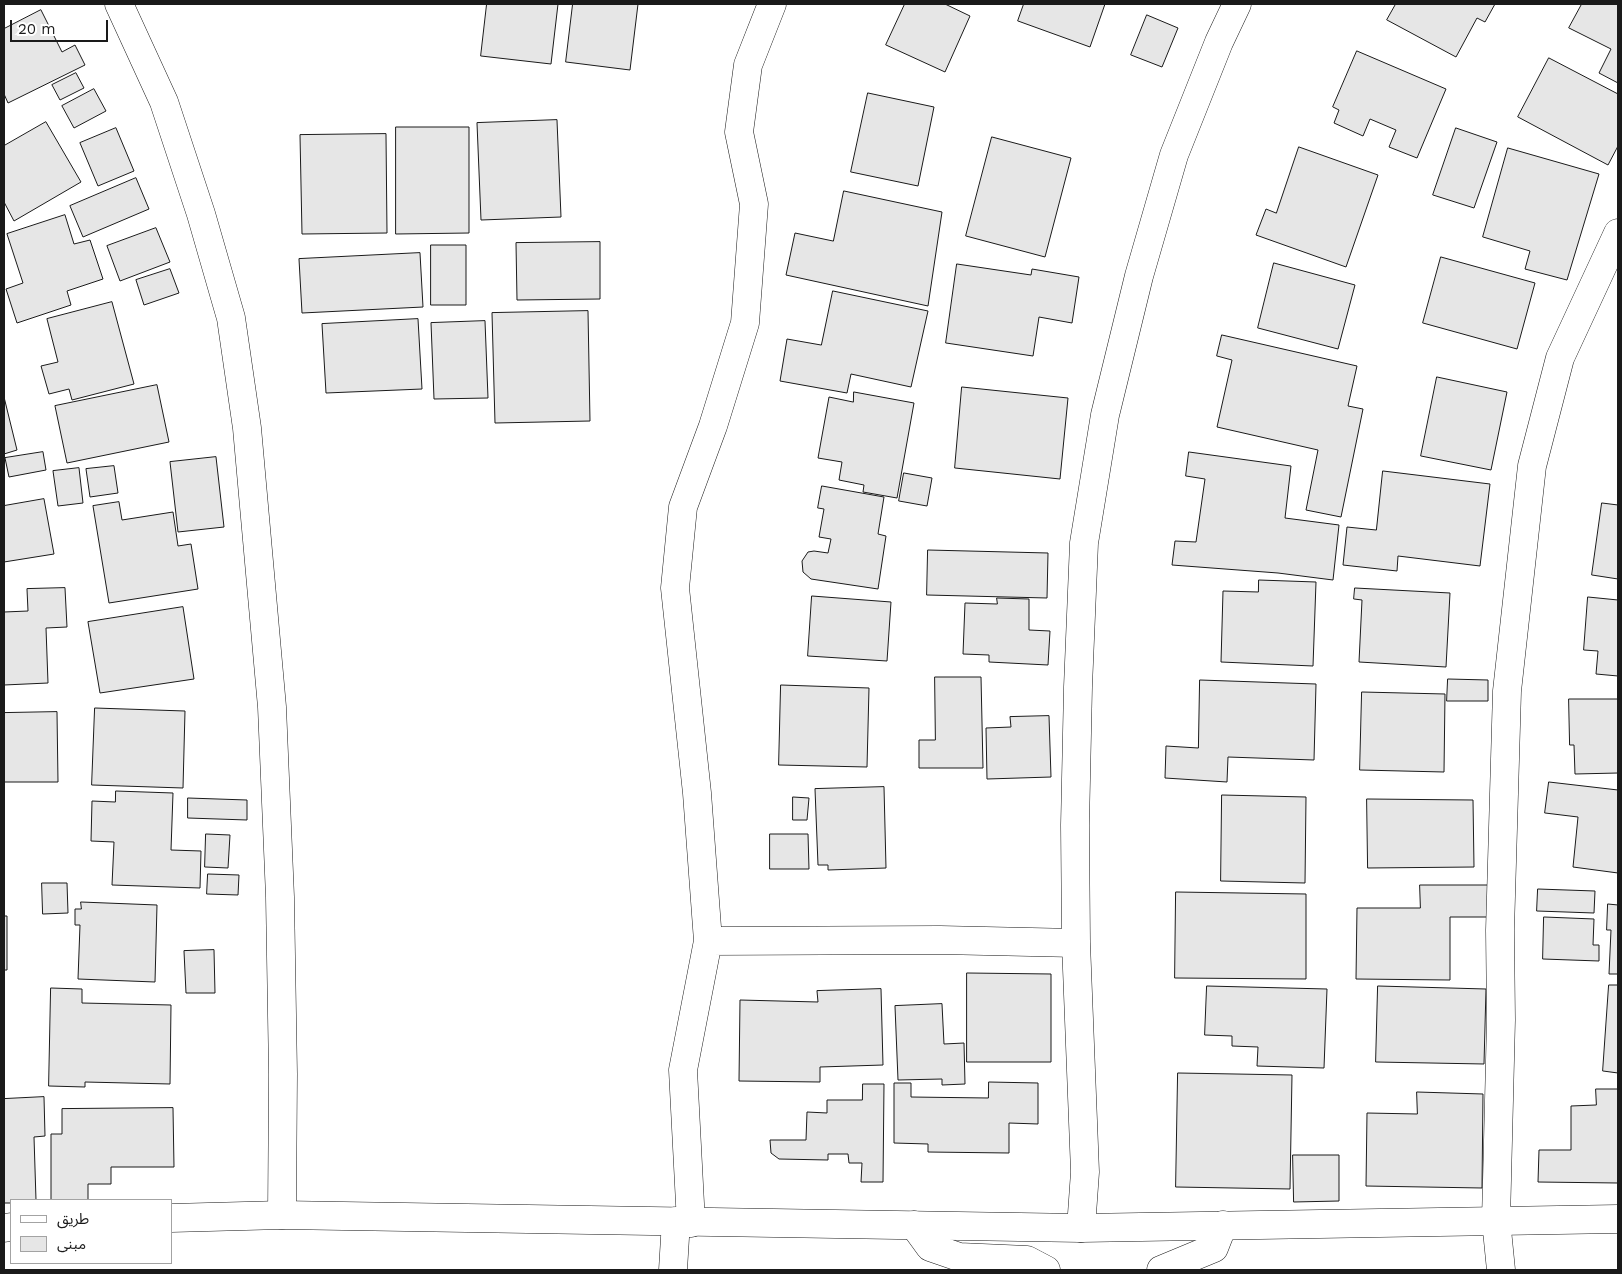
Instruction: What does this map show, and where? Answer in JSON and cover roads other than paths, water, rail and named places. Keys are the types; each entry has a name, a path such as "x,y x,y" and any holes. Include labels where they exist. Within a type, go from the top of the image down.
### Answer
{"street":[{"path":"119,4 164,102 201,214 231,318 247,428 272,707 280,897 284,1074 282,1215"},
{"path":"673,1270 683,1222 683,1070 708,941 697,793 675,588 683,507 713,426 745,323 754,204 739,132 748,65 772,4"},
{"path":"1081,1228 1085,1172 1076,943 1075,825 1084,543 1104,415 1138,276 1174,155 1219,42 1237,4"},
{"path":"1501,1270 1496,1220 1501,1020 1500,930 1507,691 1532,466 1560,358 1618,233"},
{"path":"708,941 940,940 1076,943"},
{"path":"172,1218 282,1215 1081,1228 1618,1219"},
{"path":"914,1225 930,1247 959,1257 1027,1260 1046,1270"},
{"path":"1160,1270 1214,1248 1224,1225"}]}
